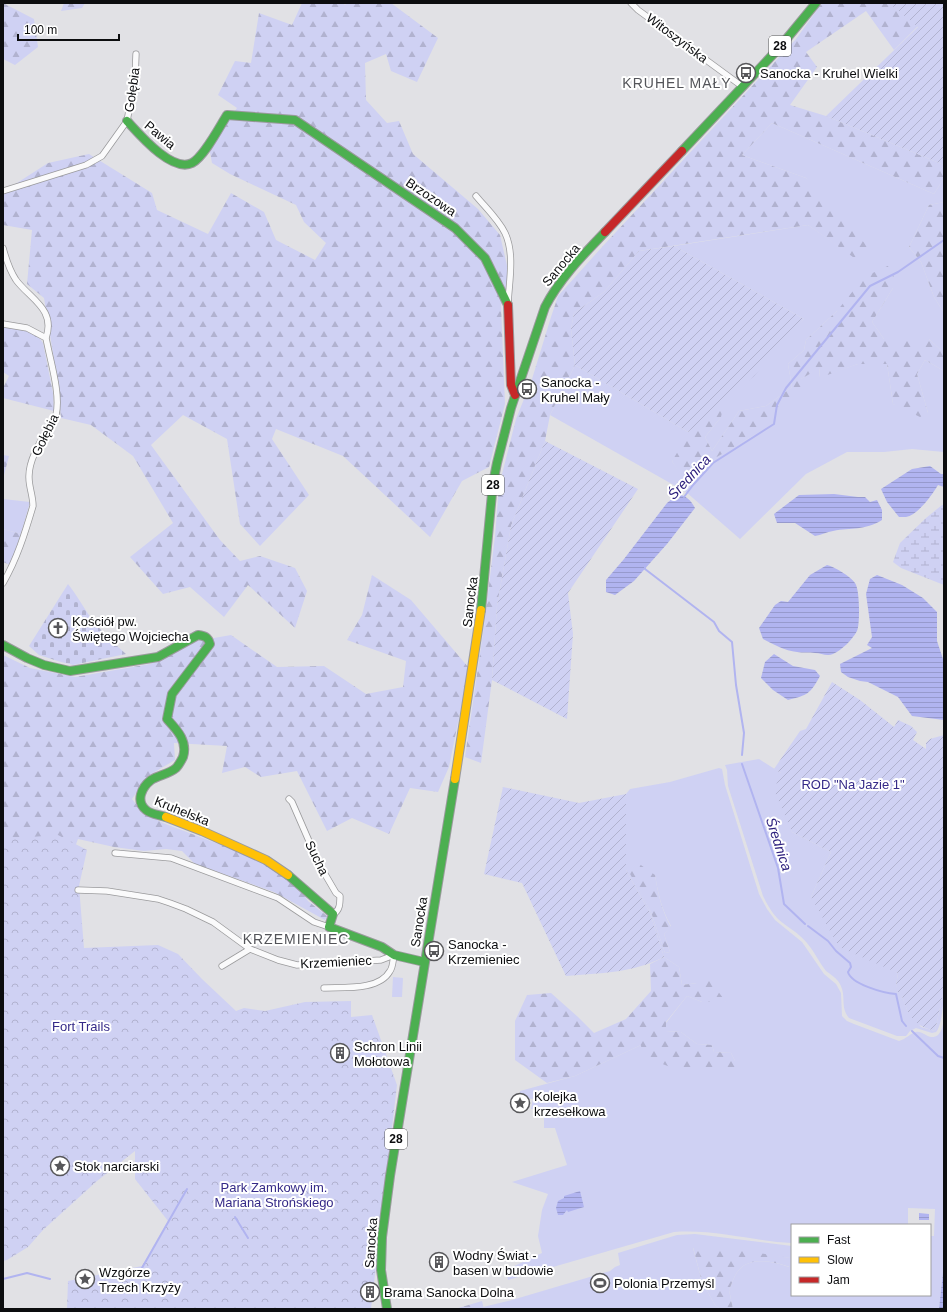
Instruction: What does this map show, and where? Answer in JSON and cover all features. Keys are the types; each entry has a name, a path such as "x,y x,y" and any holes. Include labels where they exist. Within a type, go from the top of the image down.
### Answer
{"main road":[{"name":"Sanocka","path":"388,1309 381,1270 382,1237 390,1176 480,623 496,463 515,395 545,307 557,285 571,268 791,35 816,3"},
{"name":"Pawia","path":"127,121 142,137 160,152 173,160 187,164 192,163 201,154 227,115"},
{"name":"Brzozowa","path":"227,115 295,120 455,228 485,258 508,304 511,385 515,395"},
{"name":"Kruhelska","path":"3,645 23,657 60,670 80,671 158,657 198,635 208,638 210,644 205,652 172,694 167,719 182,739 184,746 183,756 180,763 175,768 150,781 143,788 140,797 141,804 146,810 202,831 266,860 294,878 331,920 382,947 394,956 424,962"}],"street":[{"name":"Witoszyńska","path":"631,3 638,10 743,87"},
{"name":"Gołębia","path":"3,191 95,161 102,156 127,121 135,79 136,54"},
{"path":"476,196 497,220 505,234 510,255 508,304"},
{"name":"Gołębia","path":"3,248 8,264 16,280 44,310 48,329 46,338 57,394 58,408 56,415 31,464 29,478 33,506 18,553 3,583"},
{"path":"3,324 27,328 46,338"},
{"name":"Sucha","path":"289,799 292,802 319,864 336,893 340,896 338,909 331,920"},
{"path":"115,853 171,858 278,898 314,922 331,920"},
{"name":"Krzemieniec","path":"78,890 108,891 158,899 170,903 213,922 250,949 278,960 297,965 381,960 394,956"},
{"path":"222,966 250,949"},
{"path":"324,988 365,986 374,984 383,979 390,970 394,956"}],"green space":[{"path":"3,3 34,19 38,47 15,65 3,59"},
{"path":"64,3 85,3 82,8 61,11"},
{"path":"302,3 343,3 345,5 347,3 391,3 438,38 417,82 391,71 386,54 365,63 366,100 387,123 399,121 413,154 478,209 500,235 508,270 507,296 501,305 505,404 489,467 462,481 430,537 343,456 276,429 272,439 309,495 260,546 240,524 227,439 183,415 151,445 220,540 240,561 260,556 295,568 307,591 295,628 248,585 224,617 190,587 163,594 130,557 173,523 133,456 91,425 61,418 57,378 44,298 27,284 32,230 3,225 3,192 48,163 89,154 152,193 157,210 208,234 231,193 264,212 276,240 315,260 326,243 304,222 296,205 230,174 212,163 209,147 237,108 218,95 235,61 251,63 259,13 292,25"},
{"path":"822,3 891,3 918,26 894,50 866,11 806,52 817,67 790,105 826,116 944,165 944,178 934,194 772,123 742,155 806,178 871,250 860,262 808,225 639,251 604,292 574,313 571,329 575,365 550,415 545,441 511,526 497,606 492,680 481,763 465,757 484,626 495,536 499,486 516,419 532,379 558,296 796,39"},
{"path":"889,3 944,3 944,165 826,116 918,27"},
{"path":"772,123 934,194 944,178 944,202 929,205 909,247 921,262 934,297 944,313 944,353 929,339 884,339 872,322 893,288 837,311 806,340 804,350 788,364 792,387 766,406 739,411 712,451 705,437 721,417 672,461 687,484 714,458 753,436 801,379 820,367 819,377 858,364 887,364 893,404 928,413 917,374 925,360 944,371 944,452 912,449 884,452 847,452 806,474 740,539 686,492 550,415 575,365 688,432 804,319 674,246 808,225 860,261 806,178 742,155"},
{"path":"944,202 944,313 934,297 921,262 909,247 929,205"},
{"path":"674,246 804,319 754,376 688,432 575,365 571,329 574,313 604,292 639,251"},
{"path":"894,263 893,288 872,322 884,339 929,339 944,353 944,371 925,360 917,374 928,413 920,417 893,404 887,364 858,364 819,378 820,368 801,379 805,390 753,436 715,458 686,485 672,461 688,435 723,407 721,417 705,437 712,451 739,411 766,406 792,387 788,364 804,350 806,340 837,311 864,277"},
{"path":"3,327 25,330 40,338 43,343 53,393 54,411 3,398 3,388 9,376 3,372"},
{"path":"545,441 638,489 568,593 573,634 567,719 492,680 497,606 511,526"},
{"path":"3,455 9,456 3,479"},
{"path":"3,499 30,502 21,534 3,529"},
{"path":"942,505 944,505 944,585 901,568 893,562 900,543"},
{"path":"3,529 21,534 10,565 3,562"},
{"path":"372,575 411,600 469,668 449,767 438,792 410,788 389,834 352,818 327,831 297,771 261,777 245,767 222,773 227,746 174,743 175,760 148,776 132,799 142,812 163,823 237,851 268,866 301,891 308,901 327,916 325,920 274,892 195,864 182,851 166,849 144,851 114,847 78,839 60,887 3,851 3,655 30,668 75,677 150,664 197,641 231,635 277,667 324,666 366,694 403,687 406,661 347,640 362,615"},
{"path":"68,584 95,623 107,637 126,654 73,665 39,655 29,646"},
{"name":"ROD \"Na Jazie 1\"","path":"832,682 860,700 894,727 898,720 911,726 917,732 913,740 926,749 926,743 930,739 944,735 944,989 935,1031 922,1026 913,1020 907,1010 902,996 899,995 896,986 898,973 839,947 811,897 831,852 792,832 774,790 781,773 774,769 800,731 806,729"},
{"path":"759,759 781,773 792,832 831,852 811,897 881,964 898,973 896,986 902,996 907,1010 921,1027 935,1031 944,989 940,1024 936,1032 932,1033 916,1028 910,1031 906,1036 897,1036 849,1018 844,1009 843,991 838,981 826,971 804,939 778,919 770,908 763,896 728,786 727,770 725,765"},
{"path":"719,768 722,769 725,785 759,894 775,920 802,942 824,974 836,984 841,993 842,1016 847,1021 899,1041 916,1032 920,1032 931,1037 937,1036 942,1028 944,1018 944,1263 939,1309 733,1309 729,1290 734,1277 739,1270 750,1263 763,1261 789,1267 790,1258 693,1248 701,1278 692,1283 705,1287 715,1305 720,1309 484,1309 483,1307 610,1271 620,1265 618,1253 677,1235 695,1234 791,1246 791,1296 931,1296 931,1236 934,1236 935,1209 908,1208 908,1224 791,1224 791,1243 704,1232 674,1232 508,1280 506,1270 542,1253 538,1236 542,1210 548,1194 512,1182 567,1165 555,1128 544,1128 544,1118 536,1117 536,1109 531,1109 533,1099 521,1098 520,1091 575,1076 641,1045 735,1061 731,1053 714,1052 712,1045 697,1044 681,1032 666,1031 666,1023 687,996 702,1002 726,1002 697,983 682,985 679,967 664,957 650,913 626,870 626,794 630,789 670,782","holes":["630,872 655,875 665,914 671,926 664,934 670,952 665,953 651,912"]},
{"path":"503,787 579,803 626,794 626,870 650,913 664,957 628,969 604,973 566,976 522,883 484,874"},
{"path":"58,835 87,850 79,886 84,948 158,945 178,954 236,1011 244,1008 265,1011 305,1002 351,1001 351,1017 372,1015 397,1085 371,1309 67,1309 68,1281 142,1266 168,1221 135,1179 135,1151 97,1181 43,1230 28,1247 3,1261 3,839"},
{"path":"638,863 655,875 665,915 671,927 664,934 670,952 665,953 651,912 629,872 633,865"},
{"path":"664,957 679,967 682,985 697,983 708,978 726,1002 702,1002 687,996 666,1022 666,1031 681,1032 697,1044 712,1045 714,1052 731,1053 735,1061 745,1061 746,1067 683,1072 642,1056 641,1045 575,1076 547,1083 515,1060 515,1021 527,995 551,993 594,1033 626,1019 651,991 650,964"},
{"path":"393,977 403,978 402,997 392,997"},
{"path":"693,1247 729,1248 790,1258 790,1267 763,1261 750,1263 744,1266 736,1274 729,1290 733,1309 720,1309 715,1305 705,1287 692,1287 692,1283 701,1278"},
{"path":"482,1301 484,1309 455,1309"}],"water":[{"path":"930,466 941,474 944,474 944,487 938,485 920,509 915,513 906,517 899,517 887,502 881,489 912,469"},
{"path":"678,494 688,499 695,508 667,544 634,581 615,595 606,592 606,580 667,503"},
{"path":"834,494 865,497 870,502 877,500 882,510 882,520 869,526 833,531 815,536 795,523 777,523 774,514 799,495"},
{"path":"827,565 853,580 857,587 859,622 857,631 850,641 840,650 828,655 788,650 763,639 759,628 775,605 781,601 788,602 810,575"},
{"path":"877,575 902,585 923,598 937,612 937,641 944,662 944,720 912,716 898,697 868,682 848,677 841,672 840,664 872,648 867,645 872,637 866,594 870,579"},
{"path":"774,654 793,666 815,670 820,676 814,687 808,693 800,697 788,700 773,690 761,678 765,662"},
{"path":"580,1191 584,1207 568,1212 567,1210 563,1215 558,1215 556,1208 558,1201 564,1198 564,1196"},
{"path":"919,1213 929,1214 929,1220 919,1220"},
{"path":"944,1263 944,1309 939,1309"}],"waterway":[{"name":"Średnica","path":"684,497 713,463 774,424 777,405 786,388 870,286 898,272 944,240"},
{"name":"Średnica","path":"645,567 645,569 714,622 719,631 732,642 736,685 744,733 742,755"},
{"name":"Średnica","path":"742,764 778,868 784,904 805,924"},
{"name":"Średnica","path":"808,926 828,941 836,951 850,963 851,967 848,972 855,980 876,990 896,994 902,1021 906,1026"},
{"name":"Średnica","path":"912,1031 938,1056 944,1058"},
{"path":"138,1275 187,1189"},
{"path":"235,1217 248,1238"},
{"path":"3,1279 27,1273 50,1279"}],"traffic: fast":[{"path":"682,151 779,48 816,3"},
{"path":"127,121 156,151 166,158 184,165 192,163 202,155 227,115 295,120 455,228 485,258 508,305"},
{"path":"481,610 493,483 511,408 545,307 558,286 580,258 605,232"},
{"path":"3,645 44,665 70,671 158,657 198,635 207,638 210,644 172,694 167,719 181,736 184,746 183,757 176,768 151,780 145,786 140,798 146,810 166,817"},
{"path":"387,1309 381,1270 382,1237 390,1176 455,779"},
{"path":"288,875 333,914 329,927 382,947 394,955 424,962"}],"traffic: slow":[{"path":"455,779 481,610"},
{"path":"166,817 202,831 266,860 288,875"}],"traffic: jam":[{"path":"605,232 682,151"},
{"path":"508,305 511,385 515,395"}],"place":[{"name":"Sanocka - Kruhel Wielki","path":"746,73"},
{"name":"Sanocka - Kruhel Mały","path":"527,389"},
{"name":"Kościół pw. Świętego Wojciecha","path":"58,628"},
{"name":"Sanocka - Krzemieniec","path":"434,951"},
{"name":"Schron Linii Mołotowa","path":"340,1053"},
{"name":"Kolejka krzesełkowa","path":"520,1103"},
{"name":"Stok narciarski","path":"60,1166"},
{"name":"Wodny Świat - basen w budowie","path":"439,1262"},
{"name":"Wzgórze Trzech Krzyży","path":"85,1279"},
{"name":"Polonia Przemyśl","path":"600,1283"},
{"name":"Brama Sanocka Dolna","path":"370,1292"}],"district":[{"name":"KRUHEL MAŁY","path":"677,83"},
{"name":"KRZEMIENIEC","path":"296,939"}],"park label":[{"name":"Fort Trails","path":"81,1026"},
{"name":"Park Zamkowy im. Mariana Strońskiego","path":"274,1194"}]}
